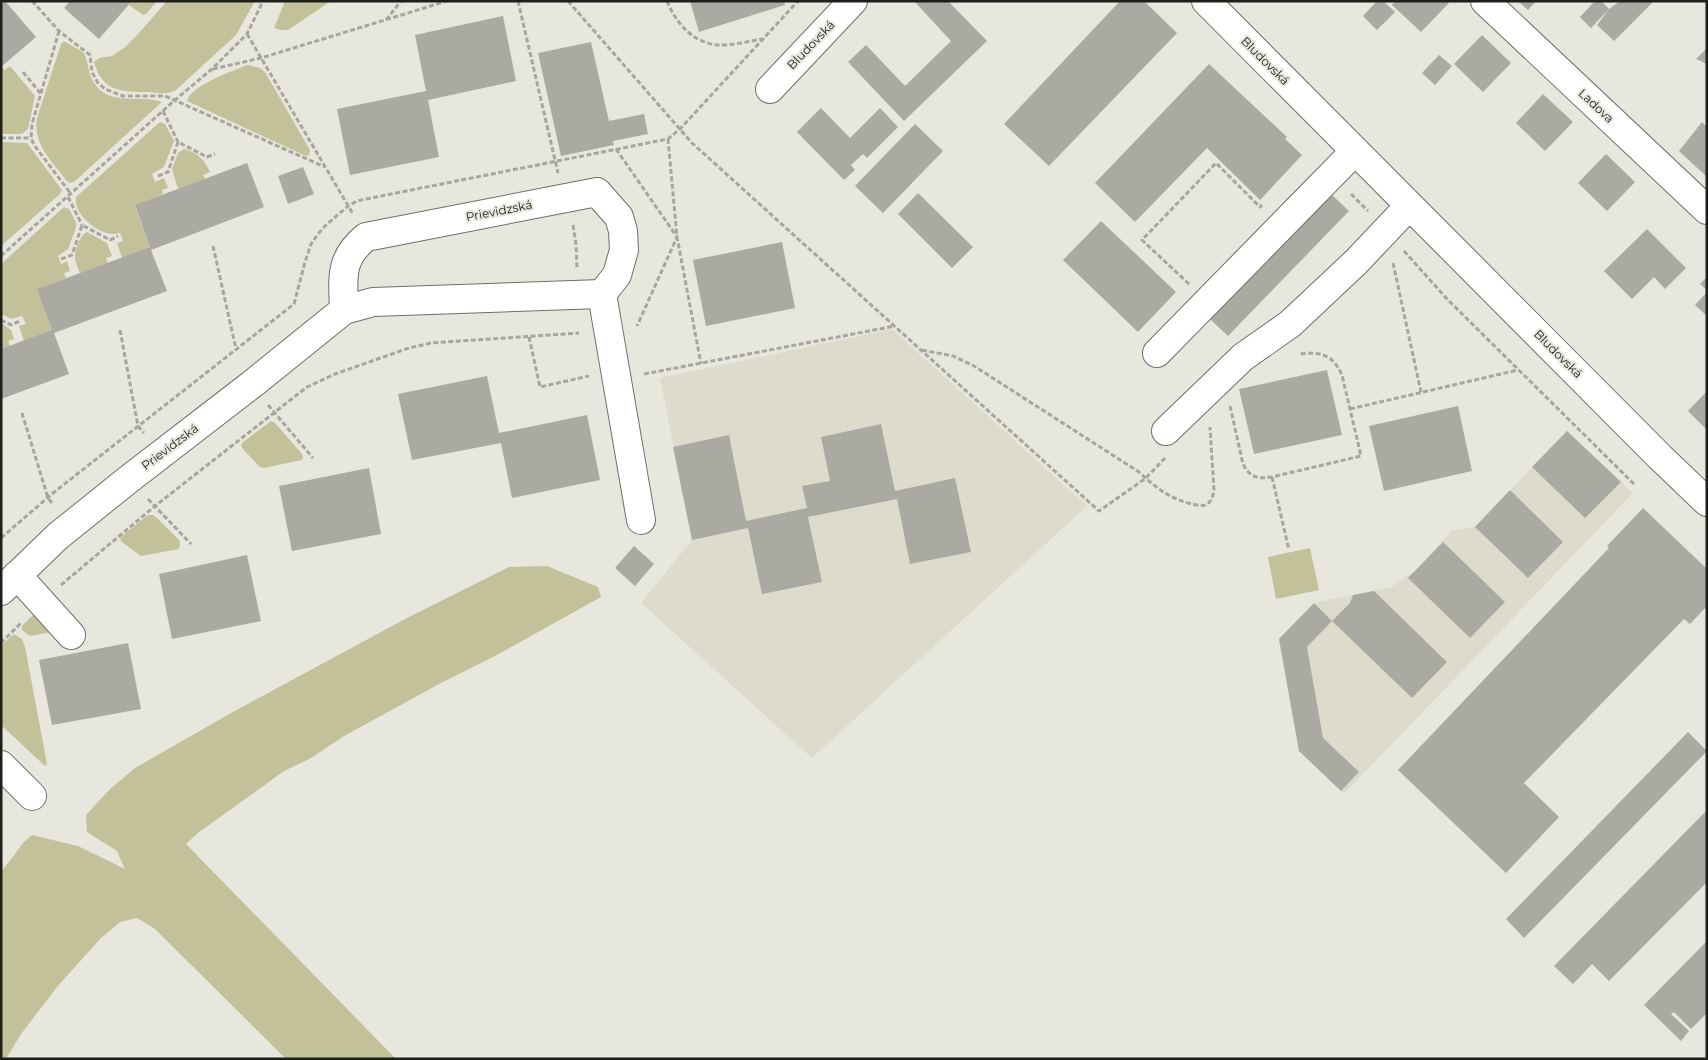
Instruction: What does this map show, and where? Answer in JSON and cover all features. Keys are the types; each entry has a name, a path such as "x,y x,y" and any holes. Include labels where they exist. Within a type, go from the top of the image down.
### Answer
{"street":[{"name":"Bludovská","path":"770,88 853,1"},
{"name":"Bludovská","path":"1206,1 1707,502"},
{"name":"Ladova","path":"1485,1 1707,210"},
{"path":"1157,353 1354,151"},
{"name":"Prievidzská","path":"9,583 72,525 129,478 252,385 344,310 373,302 602,294 617,275 624,250 623,231 619,216 597,192 366,237"},
{"path":"1169,441 1243,357 1290,324 1356,262 1409,206"},
{"path":"344,310 343,285 345,264 354,246 366,237"},
{"path":"602,294 641,520"},
{"path":"9,583 41,603 71,635"},
{"path":"1,765 32,796"}],"path":[{"path":"32,1 59,31 90,55 92,72 98,83 105,90 123,96 165,96 325,168"},
{"path":"1,256 212,69 247,34 263,1"},
{"path":"386,20 401,1"},
{"path":"212,69 261,58 447,1"},
{"path":"518,1 566,198 576,244 578,276"},
{"path":"568,1 692,143 1099,511 1146,478 1169,441"},
{"path":"667,1 679,23 700,41 718,45 763,39"},
{"path":"680,128 798,1"},
{"path":"59,31 32,124 34,145 69,195 82,225 110,240 118,236"},
{"path":"247,34 366,237"},
{"path":"23,72 41,94"},
{"path":"163,111 178,142 207,157 215,154"},
{"path":"1,138 32,138"},
{"path":"668,139 677,237 701,364"},
{"path":"158,176 168,172 178,142"},
{"path":"616,149 677,237"},
{"path":"1208,301 1142,240 1216,162 1260,207 1266,200"},
{"path":"61,259 72,254 82,225"},
{"path":"637,329 677,237"},
{"path":"213,246 236,349"},
{"path":"1392,258 1420,392"},
{"path":"1,320 11,325 20,321"},
{"path":"529,337 540,387 638,365 639,371 645,375 895,326"},
{"path":"120,330 138,426 162,454"},
{"path":"1,642 86,562 296,394 322,379 409,348 431,343 579,333"},
{"path":"921,350 953,356 974,366 1139,472 1169,497 1200,506 1207,504 1212,499 1214,490 1210,421"},
{"path":"1229,402 1243,464 1247,472 1262,478 1272,477 1361,456 1342,375 1338,367 1325,355 1316,352 1289,354"},
{"path":"1350,409 1518,370"},
{"path":"252,385 313,458"},
{"path":"22,413 48,498 72,525"},
{"path":"1272,477 1289,550"},
{"path":"129,478 191,544"}],"shaded area":[{"path":"132,1 157,1 143,15 129,5"},
{"path":"167,1 255,1 236,35 176,90 170,93 130,92 108,85 102,79 94,62 99,58 112,56 124,48"},
{"path":"285,1 331,1 288,30 280,30 274,28"},
{"path":"63,42 84,53 92,80 108,95 162,102 74,182 70,183 44,152 36,128 37,118"},
{"path":"248,65 260,68 265,72 310,150 309,155 306,156 187,101 190,95 204,84"},
{"path":"10,66 35,96 28,129 22,134 1,134 1,68 5,70"},
{"path":"160,122 165,124 174,141 164,167 152,174 155,182 164,178 168,188 162,190 163,194 135,206 150,247 122,258 117,243 123,241 120,233 106,233 90,224 79,211 76,197"},
{"path":"1,142 27,143 62,190 60,194 1,246"},
{"path":"184,149 200,157 210,172 203,175 205,179 178,189 172,169 178,153"},
{"path":"64,207 69,209 76,222 76,228 68,249 58,256 61,264 67,261 70,271 64,273 66,278 38,289 52,330 24,341 19,326 26,324 22,316 12,319 1,314 1,264"},
{"path":"87,232 107,243 112,256 106,258 108,263 80,273 75,254 80,239"},
{"path":"1,323 11,330 14,339 8,341 10,346 1,349"},
{"path":"892,329 1087,506 812,758 641,603 692,540 660,378"},
{"path":"271,421 275,423 302,454 302,460 264,468 260,467 242,448 243,442"},
{"path":"1567,431 1633,493 1344,794 1299,751 1279,639 1314,603 1391,587 1416,570 1452,530 1475,527"},
{"path":"148,515 156,517 179,540 179,549 141,556 122,542 121,537"},
{"path":"1310,548 1319,590 1276,599 1268,557"},
{"path":"547,566 598,587 601,597 344,736 311,758 284,771 198,833 186,844 396,1059 286,1059 155,929 137,918 120,922 100,939 57,987 21,1034 6,1059 1,1059 1,872 24,842 32,835 78,846 125,869 117,851 87,832 86,815 109,790 135,768 231,713 407,618 509,567"},
{"path":"38,610 52,632 30,636 22,630 22,626"},
{"path":"14,634 22,639 25,647 47,764 45,766 1,725 1,646"}],"building":[{"path":"5,1 36,37 1,67 1,4"},
{"path":"70,1 132,1 99,39 64,8"},
{"path":"690,1 784,1 785,5 699,32"},
{"path":"914,1 948,1 987,41 904,121 848,62 866,45 905,86 951,41"},
{"path":"1120,1 1144,1 1177,33 1049,166 1004,124"},
{"path":"1377,1 1383,1 1395,12 1377,30 1363,16"},
{"path":"1395,1 1446,1 1449,3 1421,32 1392,5"},
{"path":"1518,1 1536,1 1528,10"},
{"path":"1595,1 1601,1 1609,9 1591,28 1580,17"},
{"path":"1620,1 1654,1 1614,41 1597,25 1609,9"},
{"path":"503,16 516,81 428,100 439,157 350,175 337,109 426,91 415,35"},
{"path":"1482,35 1511,63 1483,92 1454,64"},
{"path":"591,42 609,121 644,114 648,134 613,141 614,145 561,156 538,53"},
{"path":"1707,48 1707,64 1696,59"},
{"path":"1439,55 1452,66 1435,85 1422,73"},
{"path":"1209,64 1287,137 1285,139 1302,155 1260,200 1207,148 1135,222 1095,183"},
{"path":"1543,94 1573,122 1545,151 1516,123"},
{"path":"821,108 850,138 880,108 898,127 867,158 863,154 851,165 855,170 844,180 797,132"},
{"path":"1702,122 1707,127 1707,177 1679,151"},
{"path":"915,124 943,151 883,213 855,186"},
{"path":"1606,154 1635,182 1607,211 1578,183"},
{"path":"247,163 264,207 151,250 167,291 54,333 69,374 1,399 1,349 52,330 37,289 150,247 135,205"},
{"path":"303,167 314,194 288,204 278,176"},
{"path":"918,193 973,247 952,268 898,214"},
{"path":"1331,194 1349,211 1228,336 1210,319"},
{"path":"1101,221 1176,292 1138,332 1063,260"},
{"path":"1647,229 1686,268 1665,289 1654,277 1632,299 1604,271"},
{"path":"782,242 795,308 706,326 693,260"},
{"path":"1707,277 1707,290 1700,284"},
{"path":"1707,292 1707,316 1695,305"},
{"path":"1327,370 1342,435 1254,454 1239,389"},
{"path":"487,376 499,433 587,415 600,480 512,498 501,443 412,460 398,394"},
{"path":"1707,391 1707,430 1688,411"},
{"path":"1458,406 1472,471 1384,491 1369,426"},
{"path":"881,424 895,491 955,478 971,552 910,564 897,499 808,517 822,582 762,594 748,528 692,540 673,447 729,435 746,521 807,508 802,486 830,481 821,437"},
{"path":"1567,431 1621,482 1585,518 1532,467"},
{"path":"369,468 381,534 292,551 279,486"},
{"path":"1510,490 1563,542 1528,578 1475,527"},
{"path":"1643,508 1707,569 1707,606 1690,624 1684,619 1524,783 1559,817 1506,873 1398,770 1609,548 1607,546"},
{"path":"1443,542 1505,602 1470,638 1408,578"},
{"path":"634,546 654,564 635,586 615,568"},
{"path":"247,555 261,621 172,639 159,574"},
{"path":"1374,591 1447,662 1412,698 1332,621 1350,603 1353,595"},
{"path":"1314,603 1332,621 1307,647 1323,738 1359,772 1341,791 1299,751 1279,639"},
{"path":"128,643 141,709 52,725 39,660"},
{"path":"1688,732 1707,751 1524,938 1506,919"},
{"path":"1707,810 1707,882 1609,981 1592,964 1573,984 1554,966"},
{"path":"1707,941 1707,1013 1691,1029 1674,1012 1671,1014 1689,1031 1681,1041 1644,1005"}]}
